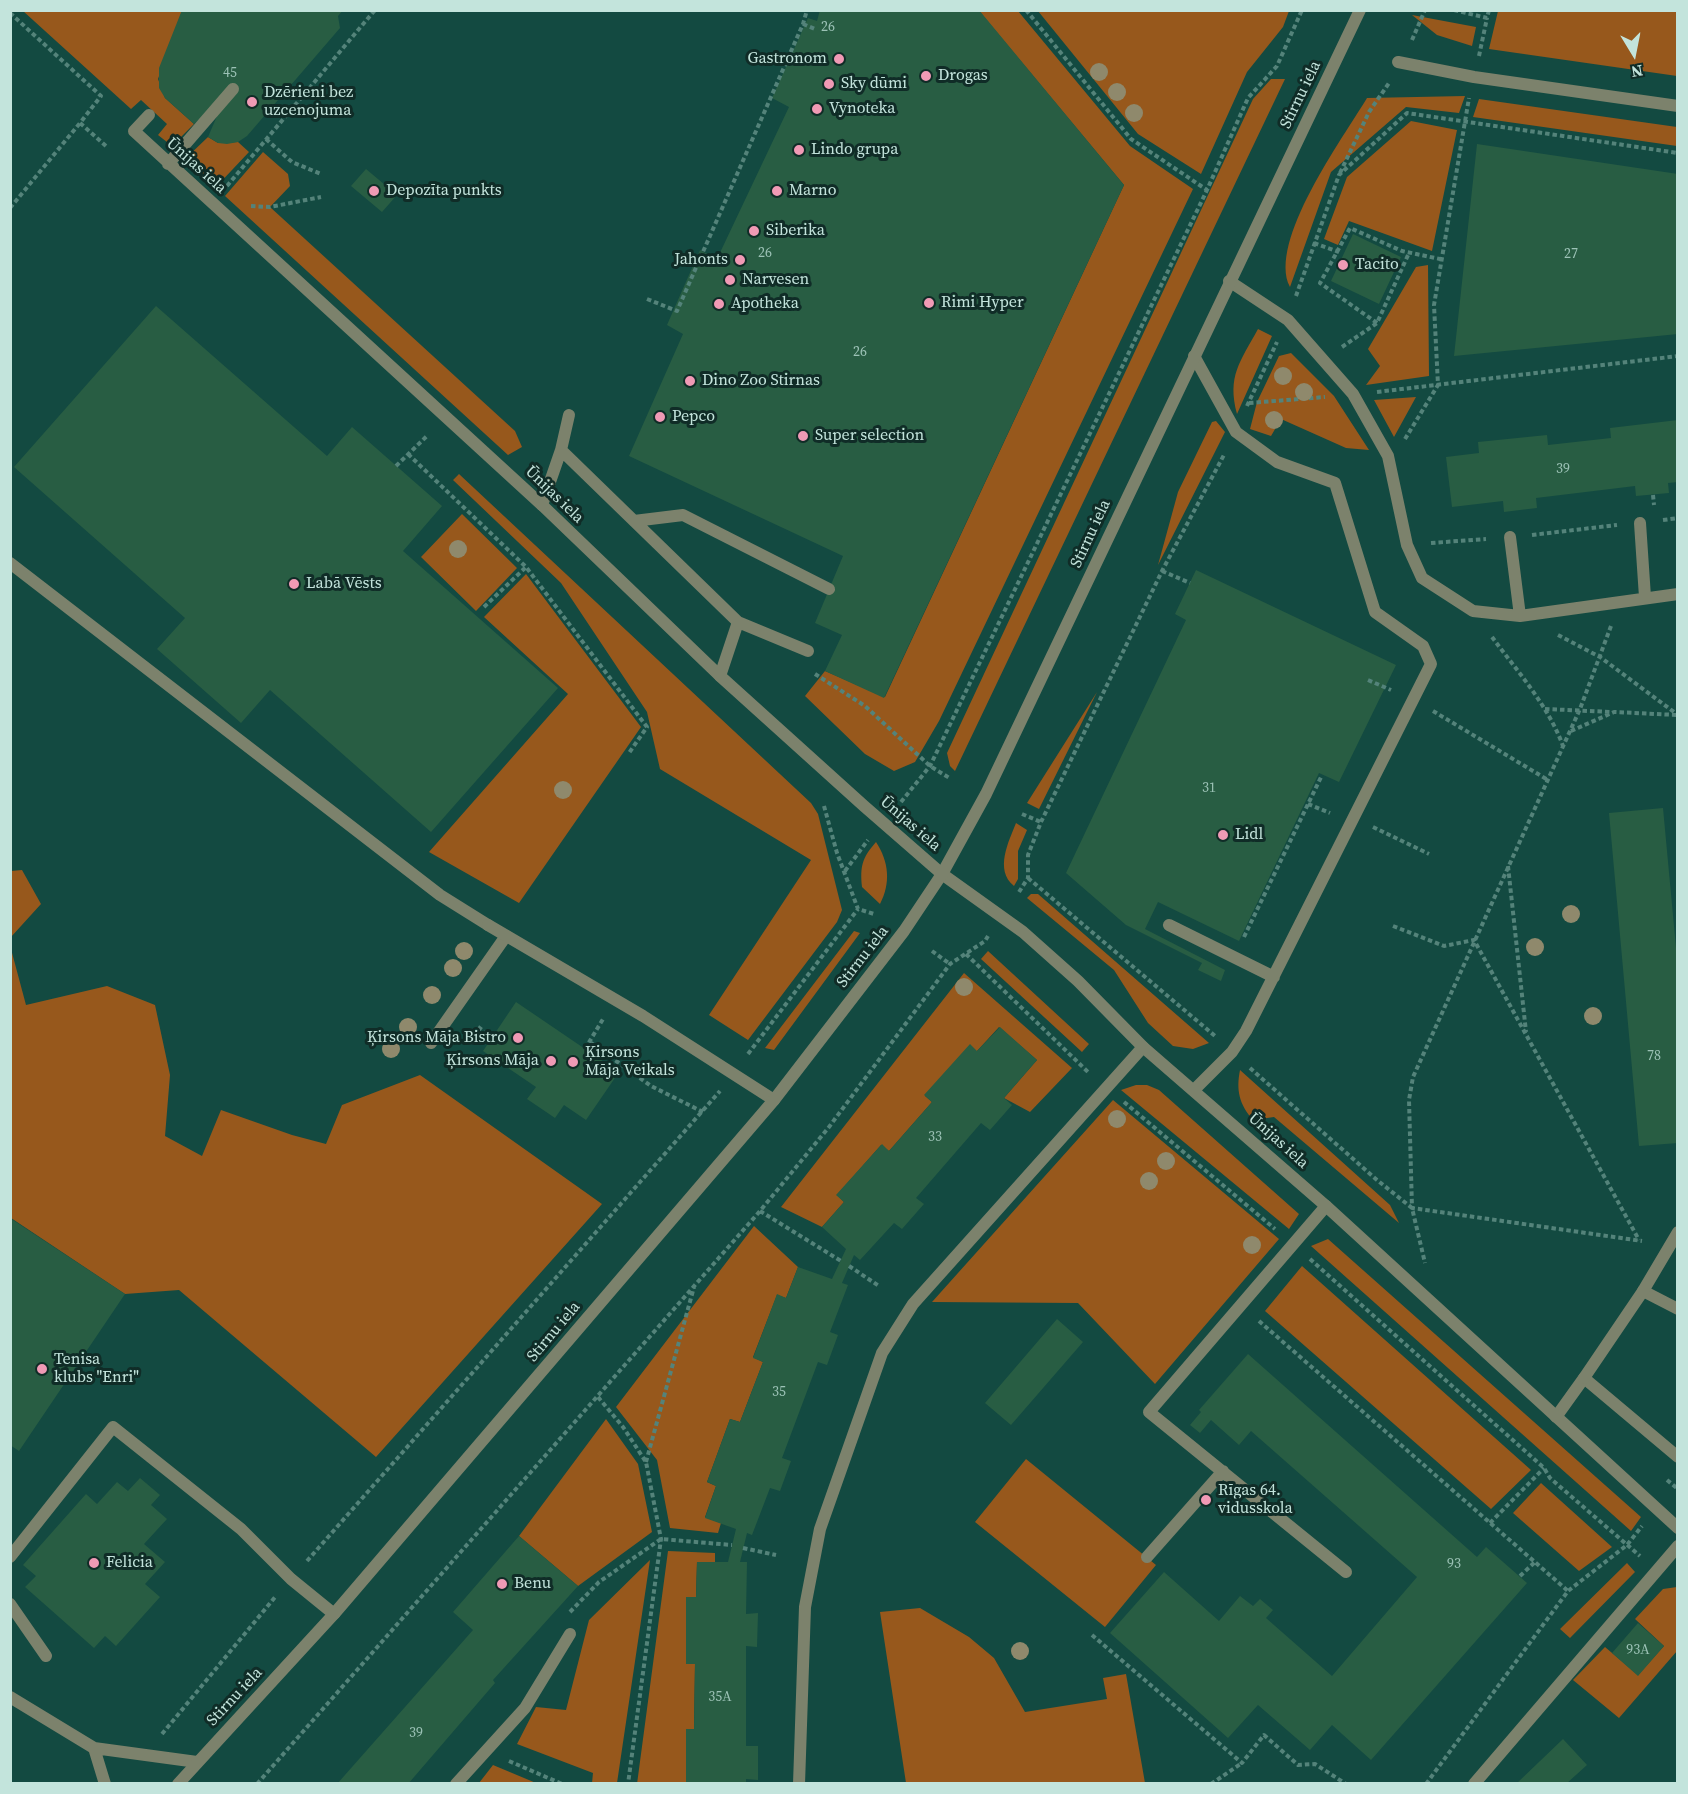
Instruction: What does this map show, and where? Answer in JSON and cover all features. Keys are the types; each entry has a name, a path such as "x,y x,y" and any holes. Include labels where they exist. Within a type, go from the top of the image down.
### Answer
{"street":[{"name":"Stirnu iela","path":"178,1784 334,1614 774,1100 904,931 942,874 986,794 1360,10"},
{"path":"1401,63 1677,106"},
{"path":"168,164 233,89"},
{"name":"Ūnijas iela","path":"149,115 134,131 542,505 720,676 942,874 1023,932 1078,981 1143,1047 1195,1089 1326,1206 1677,1528"},
{"path":"1229,281 1288,320 1353,394 1388,456 1407,544 1422,578 1473,611 1520,615 1677,594"},
{"path":"1194,356 1239,435 1277,462 1335,483 1375,612 1423,646 1431,663 1274,977 1232,1052 1195,1089"},
{"path":"542,505 561,450 569,415"},
{"path":"561,450 738,622 808,651"},
{"path":"634,521 683,515 829,589"},
{"path":"1640,523 1646,597"},
{"path":"1510,537 1520,615"},
{"path":"10,563 440,895 643,1016 774,1100"},
{"path":"720,676 738,622"},
{"path":"1169,925 1274,977"},
{"path":"431,1043 506,936"},
{"path":"799,1784 805,1607 820,1529 882,1353 913,1304 1143,1047"},
{"path":"1326,1206 1242,1307 1149,1412 1346,1572"},
{"path":"1556,1417 1643,1291 1677,1232"},
{"path":"1643,1291 1677,1309"},
{"path":"1584,1378 1677,1456"},
{"path":"10,1557 113,1427 241,1529 291,1579 334,1614"},
{"path":"1147,1557 1223,1472"},
{"path":"1474,1784 1677,1546"},
{"path":"10,1604 46,1656"},
{"path":"456,1784 525,1708 570,1634"},
{"path":"10,1697 94,1748 197,1762"},
{"path":"94,1748 105,1784"}],"path":[{"path":"211,203 375,10"},
{"path":"646,299 677,311 803,24 807,10"},
{"path":"1026,10 1131,139 1207,190"},
{"path":"900,802 930,766 1207,190 1248,98 1277,66 1302,10"},
{"path":"1019,892 1028,878 1028,855 1041,822 1162,571 1239,435 1248,404 1288,320 1339,175 1374,104 1401,63 1425,10"},
{"path":"1455,10 1487,18 1489,10"},
{"path":"10,13 101,96 10,208"},
{"path":"803,24 815,29"},
{"path":"1339,175 1407,113 1677,153"},
{"path":"1388,456 1402,445 1438,385 1434,304 1464,121"},
{"path":"80,123 106,146"},
{"path":"266,139 292,162 321,174"},
{"path":"211,203 270,207 321,197"},
{"path":"1377,323 1320,283 1339,252 1350,228 1409,253 1440,259"},
{"path":"1314,243 1339,252"},
{"path":"1325,362 1377,323 1409,253"},
{"path":"1248,404 1438,385 1677,356"},
{"path":"396,466 428,435"},
{"path":"408,454 526,567 647,727 629,753"},
{"path":"1407,544 1510,537 1677,518"},
{"path":"484,607 526,567"},
{"path":"1162,571 1190,583"},
{"path":"1426,1267 1412,1208 1409,1100 1413,1077 1580,709 1615,617 1614,602"},
{"path":"1473,611 1544,709 1556,728 1563,746"},
{"path":"1520,615 1600,657 1677,715"},
{"path":"808,651 807,672 821,675 865,706 930,766 951,779"},
{"path":"1368,680 1456,722 1548,780"},
{"path":"1544,709 1677,715"},
{"path":"1570,732 1614,712"},
{"path":"1252,966 1262,945 1244,937 1322,775"},
{"path":"824,806 837,853 858,909"},
{"path":"1022,814 1041,822"},
{"path":"845,871 871,837"},
{"path":"1508,866 1526,1034"},
{"path":"1028,878 1214,1034 1377,1180 1412,1208 1642,1241 1664,1255"},
{"path":"858,909 874,914"},
{"path":"145,1755 291,1579 703,1112 735,1074 858,909"},
{"path":"1394,926 1444,946 1474,940"},
{"path":"257,1784 760,1210 829,1127 950,964 985,941 988,935"},
{"path":"1474,940 1642,1241"},
{"path":"932,951 950,964"},
{"path":"585,1049 591,1043 603,1019"},
{"path":"478,1027 488,1034"},
{"path":"1214,1034 1219,1027"},
{"path":"591,1043 651,1086 703,1112"},
{"path":"760,1210 841,1261"},
{"path":"849,1266 879,1286"},
{"path":"646,1462 694,1286"},
{"path":"1242,1307 1568,1591"},
{"path":"598,1397 623,1427 646,1462 661,1539 628,1784"},
{"path":"1490,1523 1544,1467"},
{"path":"1665,1478 1677,1489"},
{"path":"1426,1784 1568,1591 1627,1545 1645,1522"},
{"path":"566,1616 599,1582 661,1539 732,1545"},
{"path":"743,1548 776,1555"},
{"path":"1520,1576 1535,1562"},
{"path":"1092,1635 1242,1762"},
{"path":"1211,1784 1242,1762 1264,1735 1298,1766 1315,1764 1346,1784"},
{"path":"486,1751 562,1784"}],"shaded area":[{"path":"23,11 182,11 158,79 165,98 194,124 172,146 158,135 167,124 141,100 131,109"},
{"path":"979,11 1018,11 1130,146 1193,189 939,721 915,762 894,771 865,754 805,696 825,671 885,697 1124,185"},
{"path":"1038,11 1289,11 1283,27 1247,72 1201,174 1138,134"},
{"path":"1498,11 1677,11 1677,76 1489,49"},
{"path":"1412,15 1476,27 1472,46 1437,35"},
{"path":"1271,79 1285,79 955,771 950,766 947,753 1253,99"},
{"path":"1465,96 1459,113 1406,107 1331,172 1290,287 1286,268 1289,244 1298,218 1326,164 1367,98"},
{"path":"1479,99 1677,127 1677,146 1473,117"},
{"path":"1411,121 1457,130 1432,251 1349,221 1338,245 1324,239 1347,177"},
{"path":"208,137 218,143 238,142 249,152 215,188 185,159"},
{"path":"263,152 288,174 290,186 270,207 515,431 522,447 508,455 225,196"},
{"path":"1428,265 1429,376 1366,385 1380,366 1368,349 1416,267"},
{"path":"1258,329 1272,336 1237,414 1234,389 1237,370"},
{"path":"1291,353 1334,396 1369,450 1346,448 1281,419 1271,436 1250,429 1257,402 1279,356"},
{"path":"1416,397 1394,437 1374,400"},
{"path":"1216,421 1225,432 1158,565 1178,492 1212,422"},
{"path":"459,474 811,803 818,814 842,910 837,922 748,1040 709,1015 811,860 660,769 647,712 561,583 453,480"},
{"path":"462,514 517,568 476,611 421,557"},
{"path":"526,574 641,727 519,903 429,852 568,694 484,617"},
{"path":"1097,692 1039,809 1027,803"},
{"path":"1016,823 1027,830 1018,851 1018,879 1014,886 1008,879 1004,864 1007,847"},
{"path":"876,842 884,857 887,873 886,888 880,904 862,887 861,880 863,863"},
{"path":"22,870 41,904 11,937 11,871"},
{"path":"1031,894 1038,894 1209,1043 1193,1049 1173,1046 1148,1023 1114,970 1027,898"},
{"path":"854,931 860,933 774,1050 765,1048"},
{"path":"11,949 26,1005 107,986 155,1005 170,1075 165,1136 202,1156 221,1110 292,1135 326,1144 342,1105 420,1075 602,1204 376,1457 179,1290 125,1294 11,1218"},
{"path":"988,951 1089,1044 1082,1052 981,959"},
{"path":"964,973 1072,1068 1030,1112 1004,1098 1037,1060 999,1027 977,1051 925,1096 932,1102 889,1151 881,1145 837,1195 844,1202 822,1227 781,1207"},
{"path":"1240,1070 1390,1205 1399,1223 1274,1117 1253,1120 1244,1108 1240,1096 1238,1084"},
{"path":"1136,1085 1147,1085 1159,1090 1299,1214 1289,1229 1121,1090"},
{"path":"1113,1100 1279,1239 1155,1384 1078,1303 932,1302"},
{"path":"754,1226 798,1267 786,1298 777,1295 753,1357 763,1362 740,1422 730,1419 707,1482 716,1486 705,1517 721,1523 718,1533 670,1528 657,1460 616,1407"},
{"path":"1328,1239 1641,1517 1631,1531 1311,1246"},
{"path":"1302,1266 1531,1470 1491,1509 1265,1311"},
{"path":"606,1419 638,1464 652,1532 578,1586 519,1536"},
{"path":"1026,1459 1156,1565 1105,1627 975,1522"},
{"path":"1541,1483 1612,1547 1579,1571 1513,1513"},
{"path":"668,1551 715,1553 715,1562 697,1562 696,1597 686,1597 686,1664 695,1664 694,1729 686,1730 686,1783 637,1784"},
{"path":"650,1560 617,1783 592,1783 593,1773 517,1744 536,1707 566,1710 589,1620"},
{"path":"1627,1563 1635,1572 1570,1638 1560,1629"},
{"path":"1677,1587 1677,1651 1619,1718 1573,1680 1605,1647 1638,1675 1664,1646 1635,1619 1663,1589"},
{"path":"920,1608 969,1637 994,1658 1025,1712 1107,1699 1103,1678 1126,1674 1145,1783 906,1783 880,1612"},
{"path":"493,1765 536,1783 479,1783"}],"building":[{"path":"182,10 343,10 338,16 340,28 247,136 238,142 227,144 218,143 208,137 217,116 210,110 194,124 165,98 159,88 159,68"},
{"path":"820,10 979,10 1124,185 884,698 825,671 842,635 815,623 843,556 629,456 683,334 667,325 700,250 717,259 789,107 772,98 808,18 817,21"},
{"path":"1477,144 1678,174 1678,334 1454,356"},
{"name":"Depozīta punkts","path":"366,169 397,195 382,212 351,186"},
{"path":"1353,234 1401,257 1379,304 1331,281"},
{"name":"Labā Vēsts","path":"156,306 327,456 352,427 442,506 403,551 558,688 431,832 270,690 241,723 157,649 185,618 14,467"},
{"path":"1678,420 1678,482 1668,483 1669,493 1636,496 1635,486 1536,498 1537,508 1504,512 1503,501 1452,507 1446,457 1479,453 1478,442 1547,435 1548,445 1611,438 1610,428"},
{"path":"1196,570 1396,665 1339,782 1319,773 1239,941 1158,902 1145,929 1225,970 1221,981 1198,970 1202,963 1126,925 1066,873 1186,620 1175,614"},
{"path":"1663,808 1678,969 1678,1143 1639,1146 1609,813"},
{"name":"Ķirsons Māja","path":"516,1002 619,1072 586,1120 564,1105 555,1118 527,1099 536,1087 483,1051"},
{"path":"1000,1027 1037,1060 1004,1098 1012,1105 990,1130 981,1123 916,1198 924,1204 902,1229 894,1223 860,1260 854,1255 842,1283 848,1285 830,1332 838,1335 827,1365 818,1362 782,1458 791,1461 780,1491 770,1488 752,1535 747,1533 740,1562 747,1562 746,1614 758,1613 757,1647 746,1646 746,1746 758,1746 758,1780 746,1779 746,1784 686,1784 686,1729 694,1729 695,1664 686,1664 686,1597 696,1597 697,1562 728,1562 736,1529 705,1518 716,1486 707,1482 730,1419 740,1422 763,1362 753,1358 777,1294 786,1298 798,1267 832,1279 846,1249 822,1227 844,1202 836,1195 882,1144 889,1151 932,1102 924,1095 970,1044 977,1051"},
{"name":"Tenisa klubs \"Enri\"","path":"10,1218 125,1294 19,1451 10,1445"},
{"path":"1057,1319 1083,1342 1011,1425 985,1403"},
{"path":"1248,1354 1477,1557 1486,1547 1527,1583 1371,1760 1332,1725 1310,1750 1258,1705 1228,1738 1110,1633 1164,1572 1219,1621 1240,1596 1253,1606 1260,1599 1273,1610 1266,1618 1332,1676 1417,1577 1251,1431 1239,1445 1211,1420 1200,1433 1190,1425 1201,1412 1199,1410"},
{"name":"Felicia","path":"140,1478 160,1495 151,1505 167,1519 144,1544 165,1562 145,1584 160,1597 116,1646 105,1636 94,1648 25,1587 36,1576 23,1565 86,1494 97,1504 117,1482 128,1491"},
{"path":"519,1536 578,1586 493,1680 495,1683 408,1784 337,1784 473,1630 453,1612"},
{"path":"1638,1623 1664,1646 1638,1676 1612,1653"},
{"path":"1563,1739 1587,1765 1566,1784 1516,1784"}],"place":[{"name":"Gastronom","path":"839,59"},
{"name":"Drogas","path":"926,76"},
{"name":"Sky dūmi","path":"829,84"},
{"name":"Dzērieni bez uzcenojuma","path":"252,102"},
{"name":"Vynoteka","path":"817,109"},
{"name":"Lindo grupa","path":"799,150"},
{"name":"Depozīta punkts","path":"374,191"},
{"name":"Marno","path":"777,191"},
{"name":"Siberika","path":"754,231"},
{"name":"Jahonts","path":"740,260"},
{"name":"Tacito","path":"1343,265"},
{"name":"Narvesen","path":"730,280"},
{"name":"Rimi Hyper","path":"929,303"},
{"name":"Apotheka","path":"719,304"},
{"name":"Dino Zoo Stirnas","path":"690,381"},
{"name":"Pepco","path":"660,417"},
{"name":"Super selection","path":"803,436"},
{"name":"Labā Vēsts","path":"294,584"},
{"name":"Lidl","path":"1223,835"},
{"name":"Ķirsons Māja Bistro","path":"518,1038"},
{"name":"Ķirsons Māja","path":"551,1061"},
{"name":"Ķirsons Māja Veikals","path":"573,1062"},
{"name":"Tenisa klubs \"Enri\"","path":"42,1369"},
{"name":"Rīgas 64. vidusskola","path":"1206,1500"},
{"name":"Felicia","path":"94,1563"},
{"name":"Benu","path":"502,1584"}]}
